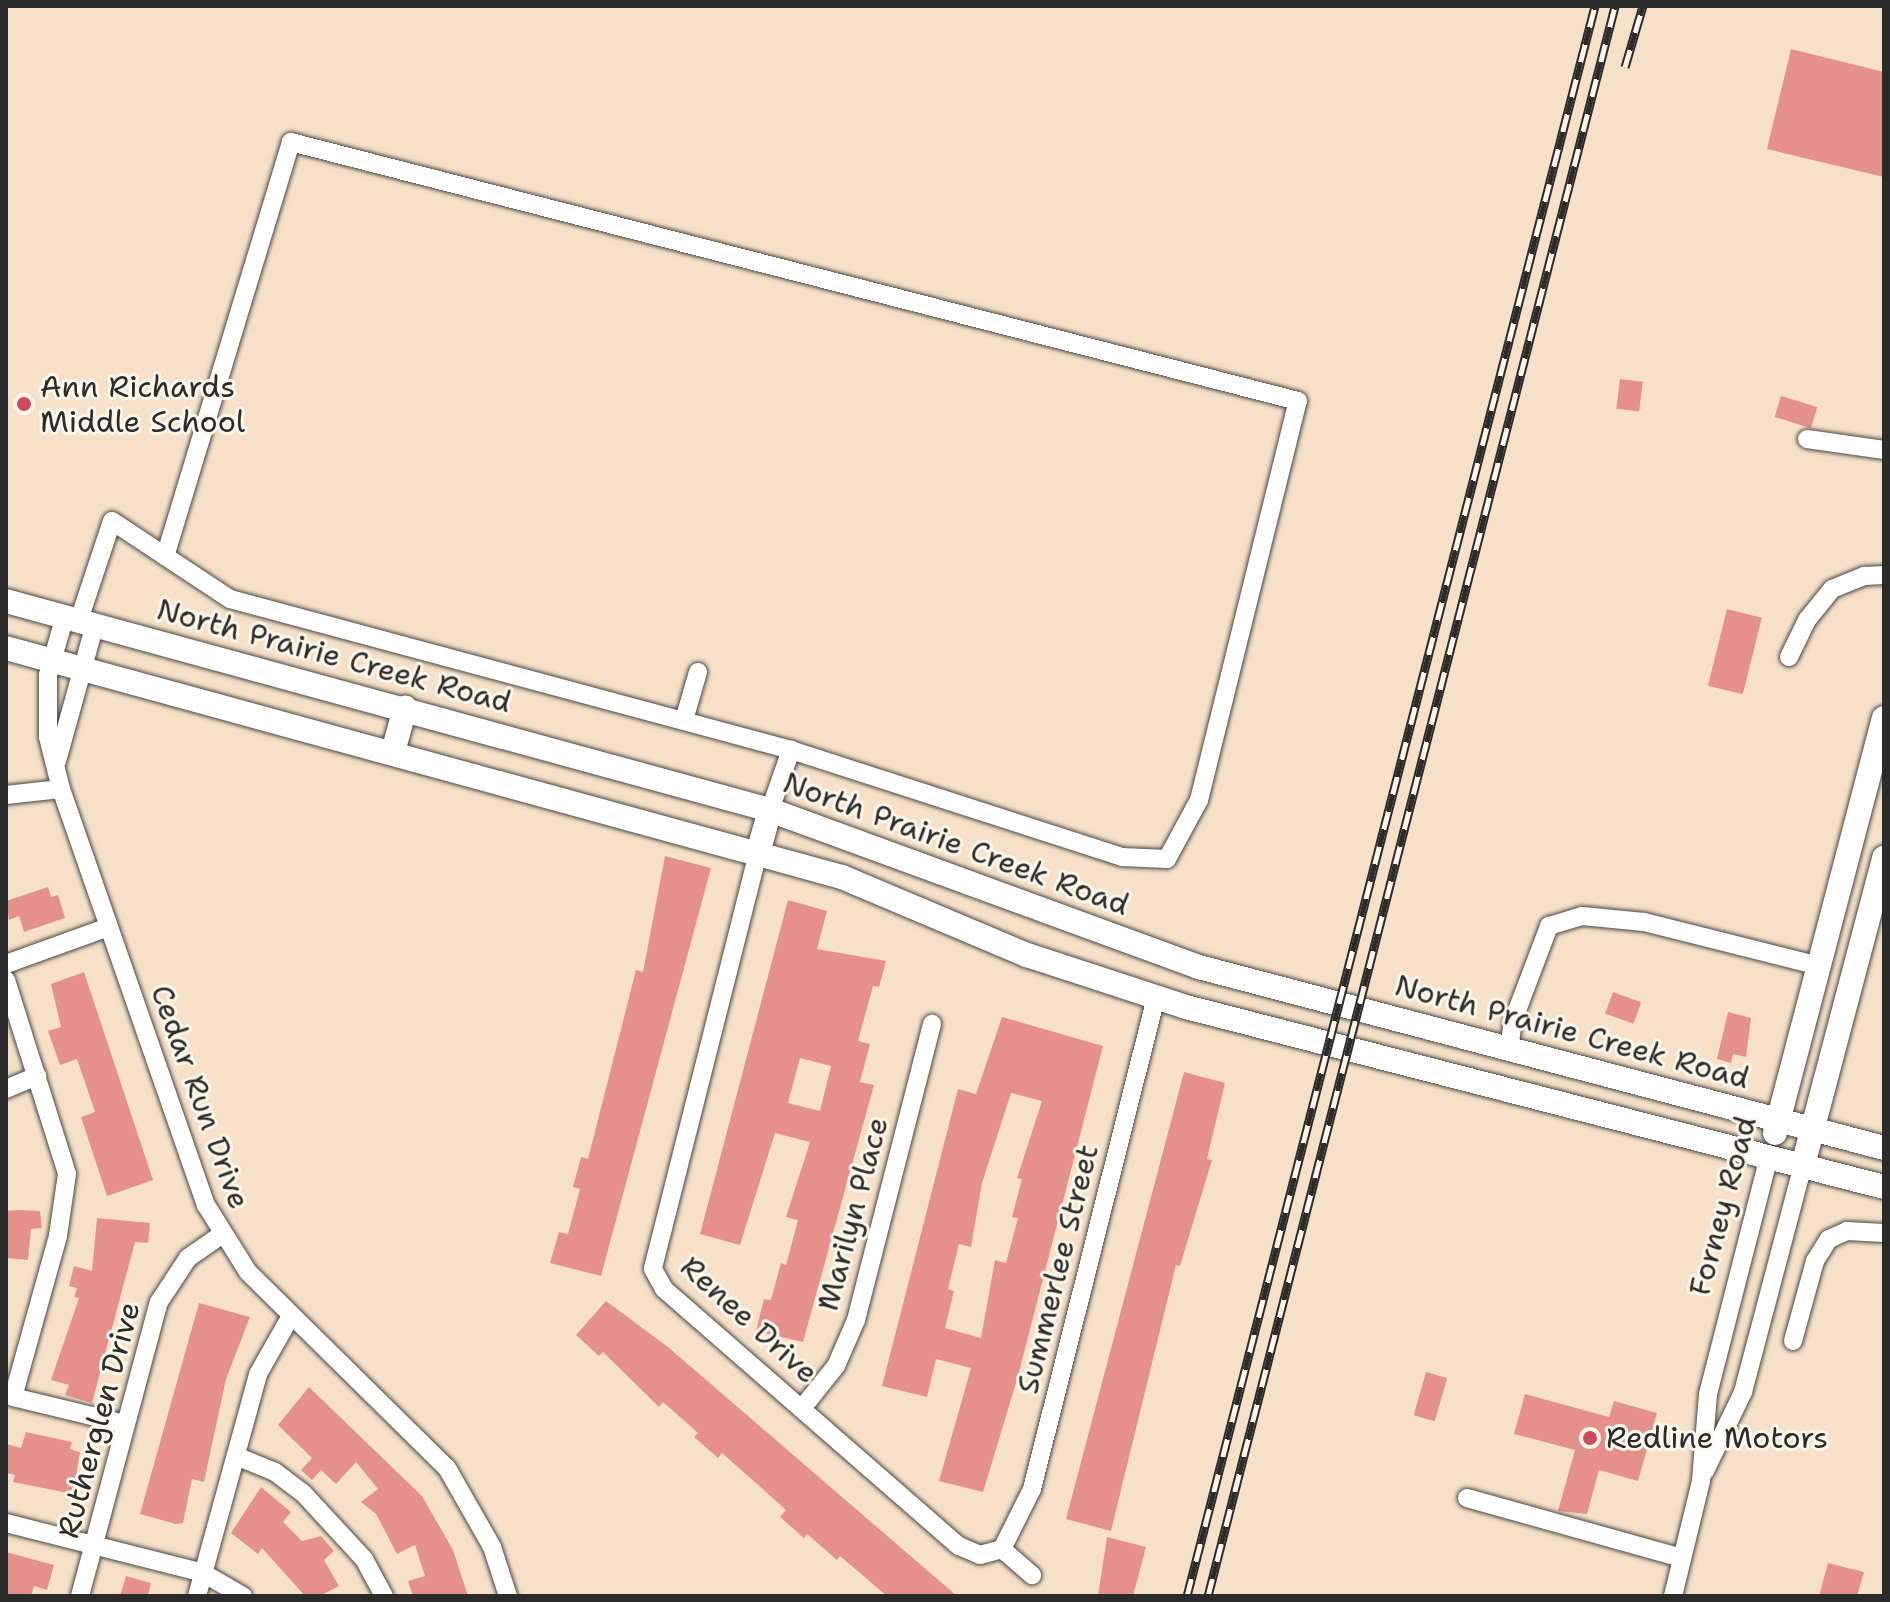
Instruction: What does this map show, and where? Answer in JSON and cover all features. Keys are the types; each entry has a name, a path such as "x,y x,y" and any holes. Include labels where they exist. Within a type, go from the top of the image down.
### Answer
{"main road":[{"name":"North Prairie Creek Road","path":"6,601 770,810 1199,967 1884,1148"},
{"path":"6,648 842,877 1027,955 1156,997 1884,1187"},
{"path":"393,752 405,708"},
{"name":"Forney Road","path":"1785,1160 1779,1120 1884,718"},
{"path":"758,853 770,810"},
{"name":"Forney Road","path":"1785,1160 1813,1130 1884,858"},
{"path":"1500,1087 1509,1049"}],"street":[{"path":"57,761 81,667 80,620 112,521 230,599 791,750 1122,857 1167,859 1199,800 1298,401 291,142 165,556"},
{"path":"1807,439 1884,450"},
{"path":"1789,657 1807,620 1832,589 1864,576 1884,575"},
{"name":"Cedar Run Drive","path":"80,620 52,660 48,737 57,761 61,789 221,1235 291,1316 447,1468 492,1547 508,1596"},
{"path":"684,720 698,672"},
{"path":"770,810 791,750"},
{"path":"6,795 61,789"},
{"name":"Renee Drive","path":"758,853 653,1269 664,1289 959,1546 980,1555 1002,1549"},
{"path":"1509,1049 1513,1021 1549,926 1582,916 1644,922 1819,966"},
{"path":"6,964 109,927"},
{"path":"6,980 63,1155 66,1197 9,1396 125,1424"},
{"name":"Summerlee Street","path":"1002,1549 1032,1489 1156,997"},
{"name":"Marilyn Place","path":"803,1407 836,1366 856,1320 932,1024"},
{"path":"6,1089 37,1076"},
{"name":"Forney Road","path":"1673,1596 1701,1481 1708,1394 1785,1160"},
{"name":"Forney Road","path":"1701,1481 1743,1392 1785,1160"},
{"path":"1793,1341 1815,1261 1829,1239 1847,1231 1884,1233"},
{"name":"Rutherglen Drive","path":"80,1596 159,1302 188,1258 221,1235"},
{"path":"197,1596 258,1374 291,1316"},
{"path":"236,1456 275,1472 303,1493 364,1559 384,1596"},
{"path":"1467,1498 1682,1558"},
{"path":"6,1523 203,1573 243,1596"},
{"path":"1002,1549 1032,1575"}],"building":[{"path":"1791,49 1884,72 1884,177 1767,149"},
{"path":"1620,379 1643,382 1639,412 1616,409"},
{"path":"1781,396 1817,407 1811,428 1775,417"},
{"path":"1727,609 1762,618 1743,694 1708,686"},
{"path":"665,856 711,868 601,1276 550,1263 559,1232 568,1234 580,1189 573,1187 581,1157 588,1159 636,970 643,972"},
{"path":"48,887 51,897 58,895 65,918 24,932 19,916 9,920 6,901"},
{"path":"788,900 827,911 817,949 886,961 879,987 873,986 858,1041 870,1044 860,1082 874,1085 803,1342 756,1331 764,1299 771,1300 781,1263 786,1265 798,1220 786,1217 810,1142 775,1133 740,1245 700,1234","holes":["800,1058 831,1066 820,1111 788,1103"]},
{"path":"84,972 153,1180 107,1196 81,1117 95,1112 77,1059 60,1065 48,1031 61,1027 51,984"},
{"path":"1613,992 1641,1002 1633,1024 1605,1014"},
{"path":"1728,1012 1751,1018 1746,1057 1733,1054 1731,1063 1717,1059"},
{"path":"1002,1017 1103,1046 1017,1380 983,1492 939,1481 971,1368 936,1359 927,1397 882,1386 958,1089 976,1094","holes":["1011,1093 1042,1101 1017,1178 1022,1179 1012,1217 1018,1218 1006,1263 995,1260 981,1338 945,1328 954,1291 948,1289 959,1244 971,1247 982,1183"]},
{"path":"1184,1072 1225,1083 1207,1159 1212,1160 1180,1266 1176,1265 1111,1531 1066,1519"},
{"path":"6,1211 40,1211 42,1228 31,1229 28,1260 6,1258"},
{"path":"97,1218 150,1223 148,1243 135,1242 92,1403 65,1395 69,1385 51,1380 79,1298 74,1297 77,1288 69,1286 74,1266 92,1271"},
{"path":"606,1301 668,1347 957,1596 887,1596 840,1556 837,1560 807,1534 804,1538 780,1517 786,1510 757,1484 722,1453 718,1458 694,1437 698,1433 663,1402 659,1407 603,1352 599,1356 576,1335"},
{"path":"199,1303 250,1317 226,1379 204,1482 192,1479 183,1523 176,1524 140,1514"},
{"path":"1426,1372 1447,1378 1435,1421 1414,1415"},
{"path":"309,1387 422,1496 453,1550 468,1596 413,1596 408,1581 425,1576 415,1545 397,1554 376,1514 361,1502 378,1489 356,1462 336,1484 321,1470 312,1480 301,1470 312,1458 278,1425"},
{"name":"Redline Motors","path":"1525,1394 1609,1417 1614,1401 1657,1413 1638,1481 1599,1470 1587,1514 1558,1511 1575,1450 1514,1434"},
{"path":"26,1432 72,1442 70,1449 80,1452 73,1494 13,1482 15,1475 6,1473 6,1444 21,1448"},
{"path":"261,1487 291,1512 283,1522 302,1541 321,1536 334,1551 324,1560 339,1586 320,1596 305,1596 262,1548 258,1554 231,1533"},
{"path":"1107,1537 1146,1547 1133,1596 1098,1596"},
{"path":"6,1552 54,1565 47,1590 34,1586 31,1596 6,1596"},
{"path":"1828,1563 1864,1572 1857,1596 1819,1596"},
{"path":"126,1576 151,1583 148,1596 120,1596"}],"railway":[{"path":"1187,1596 1595,6"},
{"path":"1208,1596 1615,6"},
{"path":"1625,67 1643,6"}],"place":[{"name":"Ann Richards Middle School","path":"24,404"},
{"name":"Redline Motors","path":"1590,1438"}]}
